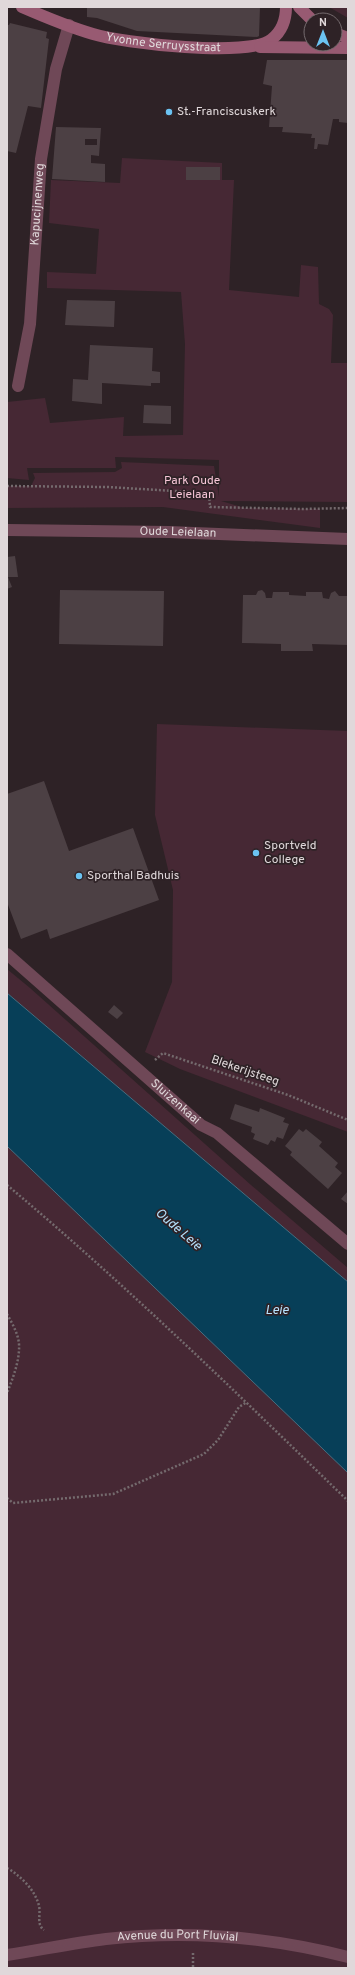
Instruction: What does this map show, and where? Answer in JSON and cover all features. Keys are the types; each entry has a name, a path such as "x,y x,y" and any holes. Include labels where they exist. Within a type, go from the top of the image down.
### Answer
{"street":[{"name":"Yvonne Serruysstraat","path":"22,7 94,34 122,41 159,45 223,48 255,47 272,40 280,30 284,20 286,7"},
{"name":"Kapucijnenweg","path":"18,386 30,324 40,159 56,69 70,25"},
{"path":"255,47 348,48"},
{"name":"Oude Leielaan","path":"7,530 169,532 348,539"},
{"name":"Sluizenkaai","path":"7,954 201,1125 217,1133 348,1244"},
{"name":"Avenue du Port Fluvial","path":"7,1955 106,1939 192,1934 278,1943 348,1957"}],"path":[{"path":"7,486 108,487 209,493 210,507 303,509 348,508"},
{"name":"Blekerijsteeg","path":"141,1072 163,1053 288,1095 348,1120"},
{"path":"7,1185 52,1223 247,1402 348,1501"},
{"path":"7,1314 16,1333 19,1344 18,1361 7,1393"},
{"path":"7,1498 13,1503 114,1494 204,1454 218,1440 239,1407 247,1402"},
{"path":"7,1868 20,1877 29,1886 39,1905 39,1922 41,1928 46,1932 55,1948"}],"green space":[{"path":"329,7 348,7 348,18 343,15 343,12 338,12"},
{"name":"Park Oude Leielaan","path":"122,158 222,163 222,180 234,180 229,290 299,297 301,265 318,267 319,304 329,309 333,315 331,363 348,363 348,502 221,501 245,508 320,509 320,528 163,507 7,508 7,486 31,486 35,478 33,473 115,472 122,468 121,462 214,466 219,497 219,460 115,457 116,468 27,468 29,480 7,478 7,402 45,398 50,423 124,417 123,436 183,435 185,344 181,292 47,288 47,272 96,274 99,229 49,223 51,180 120,183"},
{"path":"157,724 348,731 348,1132 180,1069 145,1052 172,982 173,890 155,815"},
{"path":"7,969 251,1185 348,1268 348,1282 7,993"},
{"path":"7,1145 348,1470 348,1968 7,1968"}],"water":[{"name":"Leie","path":"7,993 348,1282 348,1473 7,1146"}],"building":[{"path":"87,7 260,7 259,36 137,31 97,18 87,17"},
{"path":"10,23 47,32 46,38 49,39 41,108 28,106 16,153 7,151 7,25"},
{"path":"267,60 348,60 348,123 339,122 339,119 333,119 328,145 318,144 317,149 314,149 315,138 311,138 312,134 282,132 283,127 269,127 272,86 263,84"},
{"path":"56,127 101,128 99,156 91,155 91,163 105,164 105,182 52,179","holes":["85,139 97,139 97,145 85,145"]},
{"path":"186,167 220,167 220,180 186,180"},
{"path":"67,300 115,301 114,327 65,325"},
{"path":"90,345 153,348 152,371 160,372 160,383 151,383 151,386 102,383 102,404 72,401 73,379 88,380"},
{"path":"144,405 171,406 171,424 143,423"},
{"path":"15,556 18,577 8,577 12,587 7,589 7,557"},
{"path":"60,590 164,591 163,646 59,644"},
{"path":"262,590 265,593 266,598 272,598 273,592 289,592 289,595 306,596 306,592 322,592 323,598 329,599 331,593 335,591 339,596 348,596 348,645 312,644 313,651 281,651 281,644 242,643 243,595 256,595 258,591"},
{"name":"Sporthal Badhuis","path":"44,781 69,851 133,828 159,900 50,939 47,929 21,939 7,902 7,794"},
{"path":"114,1005 123,1013 117,1019 108,1012"},
{"path":"235,1104 259,1112 260,1108 285,1118 283,1122 289,1124 283,1139 277,1137 275,1142 271,1140 268,1145 253,1139 255,1134 251,1132 252,1127 230,1119"},
{"path":"299,1129 303,1132 306,1129 322,1142 319,1146 338,1163 335,1167 342,1173 328,1189 290,1155 292,1152 285,1146"},
{"path":"348,1191 348,1204 341,1199"}],"place":[{"name":"St.-Franciscuskerk","path":"169,112"},
{"name":"Sportveld College","path":"256,853"},
{"name":"Sporthal Badhuis","path":"79,876"}],"water label":[{"name":"Oude Leie","path":"178,1230"}]}
